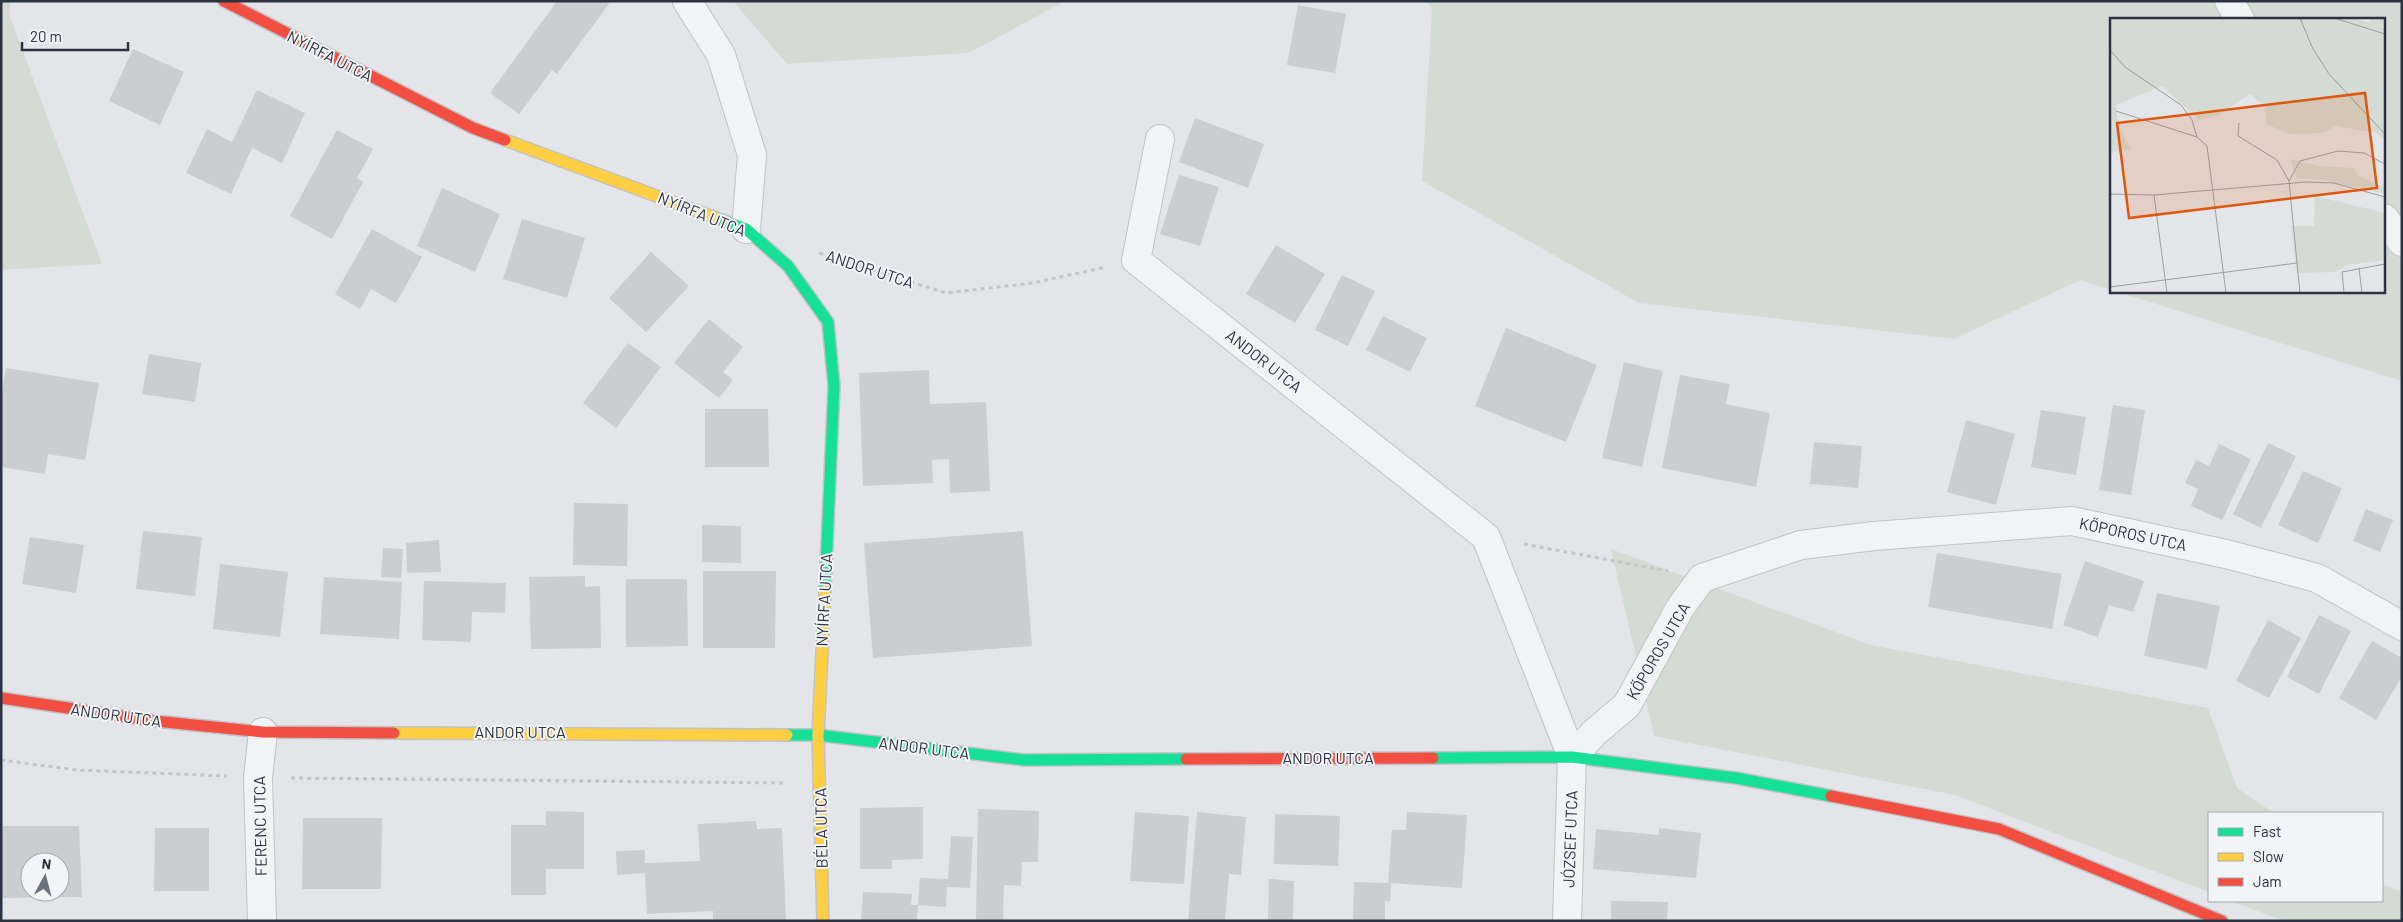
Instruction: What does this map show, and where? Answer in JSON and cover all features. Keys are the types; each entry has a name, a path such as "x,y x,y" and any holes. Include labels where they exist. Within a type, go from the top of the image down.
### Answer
{"street":[{"name":"NYÍRFA UTCA","path":"224,1 473,128 746,229 788,266 828,322 834,386 818,734"},
{"path":"687,1 721,56 752,155 746,229"},
{"path":"2229,1 2239,18"},
{"path":"1136,260 1160,139"},
{"path":"2386,221 2402,242"},
{"name":"ANDOR UTCA","path":"1136,260 1486,537"},
{"name":"KŐPOROS UTCA","path":"1572,757 1594,733 1627,705 1680,608 1702,578 1800,545 1874,536 2072,521 2226,554 2317,578 2402,626"},
{"path":"1486,537 1572,757 1736,778 1999,828 2222,921"},
{"name":"ANDOR UTCA","path":"1,698 156,721 263,732 818,734 1024,760 1572,757"},
{"name":"FERENC UTCA","path":"262,921 258,778 263,732"},
{"name":"BÉLA UTCA","path":"818,734 823,921"},
{"name":"JÓZSEF UTCA","path":"1567,921 1572,757"}],"path":[{"name":"ANDOR UTCA","path":"813,251 946,293 1034,283 1136,260"},
{"path":"1486,537 1702,578"},
{"path":"1,760 77,770 258,778 820,783"}],"shaded area":[{"path":"1,1 10,1 10,17 102,264 1,270"},
{"path":"733,1 1065,1 969,53 787,64"},
{"path":"1426,1 2402,1 2402,381 2118,292 2386,292 2386,18 2110,18 2110,289 2080,280 1954,339 1639,303 1422,181 1432,8"},
{"path":"1611,549 1871,645 2208,708 2237,788 2273,812 2208,812 2208,892 1955,795 1654,736"},
{"path":"2383,884 2402,892 2402,921 2284,921 2234,902 2383,902"}],"building":[{"path":"557,1 606,1 609,4 557,74 552,70 519,114 490,93"},
{"path":"1298,5 1346,14 1335,73 1287,65"},
{"path":"133,49 184,72 160,125 109,101"},
{"path":"257,90 305,113 282,163 252,148 231,194 186,173 207,129 232,142"},
{"path":"1195,118 1264,144 1248,188 1179,162"},
{"path":"337,130 373,149 357,178 363,182 332,239 290,216"},
{"path":"1179,175 1219,187 1200,246 1160,234"},
{"path":"442,188 500,214 475,272 417,246"},
{"path":"522,219 585,238 567,298 503,279"},
{"path":"372,229 422,257 396,303 371,289 360,309 335,294"},
{"path":"1276,245 1325,274 1295,323 1246,294"},
{"path":"651,252 689,286 646,332 609,298"},
{"path":"1342,275 1375,291 1348,346 1315,330"},
{"path":"1383,316 1427,338 1410,372 1366,350"},
{"path":"709,319 743,347 723,372 733,380 719,398 674,363"},
{"path":"1506,328 1597,365 1566,442 1475,406"},
{"path":"628,343 661,367 616,428 583,403"},
{"path":"149,354 201,363 195,402 142,394"},
{"path":"1624,362 1663,371 1642,467 1602,458"},
{"path":"6,368 99,383 85,460 48,454 45,474 1,467 1,397"},
{"path":"929,370 930,404 986,402 990,491 950,493 949,459 932,460 933,483 863,486 859,373"},
{"path":"1680,375 1730,384 1726,404 1770,413 1756,487 1662,468"},
{"path":"2113,405 2145,410 2131,495 2099,490"},
{"path":"705,409 768,409 769,467 705,467"},
{"path":"2041,410 2086,417 2076,475 2031,467"},
{"path":"1966,420 2015,434 1996,505 1947,492"},
{"path":"1814,442 1862,446 1858,488 1810,484"},
{"path":"2268,443 2296,456 2261,528 2233,514"},
{"path":"2219,444 2251,459 2222,520 2191,506 2198,489 2185,483 2196,460 2209,466"},
{"path":"2303,471 2342,488 2318,543 2278,525"},
{"path":"574,503 628,504 627,566 573,565"},
{"path":"2366,509 2393,520 2380,552 2353,541"},
{"path":"702,525 741,526 741,563 702,562"},
{"path":"143,531 202,537 195,596 136,589"},
{"path":"1023,531 1032,646 873,658 864,543"},
{"path":"30,537 84,545 76,593 22,584"},
{"path":"439,540 441,572 407,573 406,543"},
{"path":"383,548 403,549 401,578 381,577"},
{"path":"1937,553 2062,574 2052,629 1928,607"},
{"path":"2085,561 2144,581 2133,612 2109,605 2098,637 2063,625"},
{"path":"220,564 288,572 280,637 213,629"},
{"path":"703,571 776,571 775,648 703,648"},
{"path":"585,576 585,587 600,586 601,648 531,649 529,577"},
{"path":"324,577 402,582 399,639 320,634"},
{"path":"626,579 687,579 688,646 626,647"},
{"path":"424,581 506,583 505,613 472,612 471,642 422,640"},
{"path":"2157,593 2220,606 2207,669 2144,656"},
{"path":"2319,615 2351,631 2319,694 2287,677"},
{"path":"2268,620 2301,638 2269,698 2236,681"},
{"path":"2372,641 2402,658 2402,676 2376,720 2339,698"},
{"path":"923,807 923,859 892,860 892,869 860,869 860,808"},
{"path":"978,809 1039,811 1038,862 1022,862 1021,886 1004,885 1003,921 976,921"},
{"path":"546,811 584,812 584,869 546,869 546,895 511,895 511,825 546,825"},
{"path":"1135,812 1189,816 1184,884 1130,881"},
{"path":"1197,812 1246,817 1241,875 1229,874 1225,921 1188,921"},
{"path":"1407,812 1467,815 1462,888 1391,883 1390,902 1385,901 1385,921 1353,921 1354,882 1388,883 1392,830 1406,830"},
{"path":"1275,814 1340,816 1338,866 1274,864"},
{"path":"303,818 382,818 381,889 302,889"},
{"path":"756,821 757,829 782,828 786,921 713,921 713,911 647,914 645,873 617,875 616,851 645,850 645,863 700,861 698,824"},
{"path":"1,826 79,826 82,897 70,897 70,852 20,852 20,898 1,898"},
{"path":"155,828 209,828 209,891 154,891"},
{"path":"1659,828 1701,833 1696,878 1593,869 1596,829 1659,835"},
{"path":"951,836 973,837 970,888 947,887 946,907 918,905 920,878 948,879"},
{"path":"1269,879 1294,881 1293,921 1268,921"},
{"path":"863,892 912,894 911,905 918,905 917,921 861,921"},
{"path":"1611,901 1668,902 1667,921 1611,921"}],"traffic: fast":[{"path":"716,218 746,229 788,266 828,322 834,386 825,591"},
{"path":"787,735 818,735 1024,760 1186,759"},
{"path":"1433,758 1572,757 1736,778 1831,796"}],"traffic: slow":[{"path":"505,140 716,218"},
{"path":"823,921 818,735 825,591"},
{"path":"394,733 787,735"}],"traffic: jam":[{"path":"224,1 473,128 505,140"},
{"path":"1,698 155,721 263,732 394,733"},
{"path":"1186,759 1433,758"},
{"path":"1831,796 1999,829 2222,921"}]}
